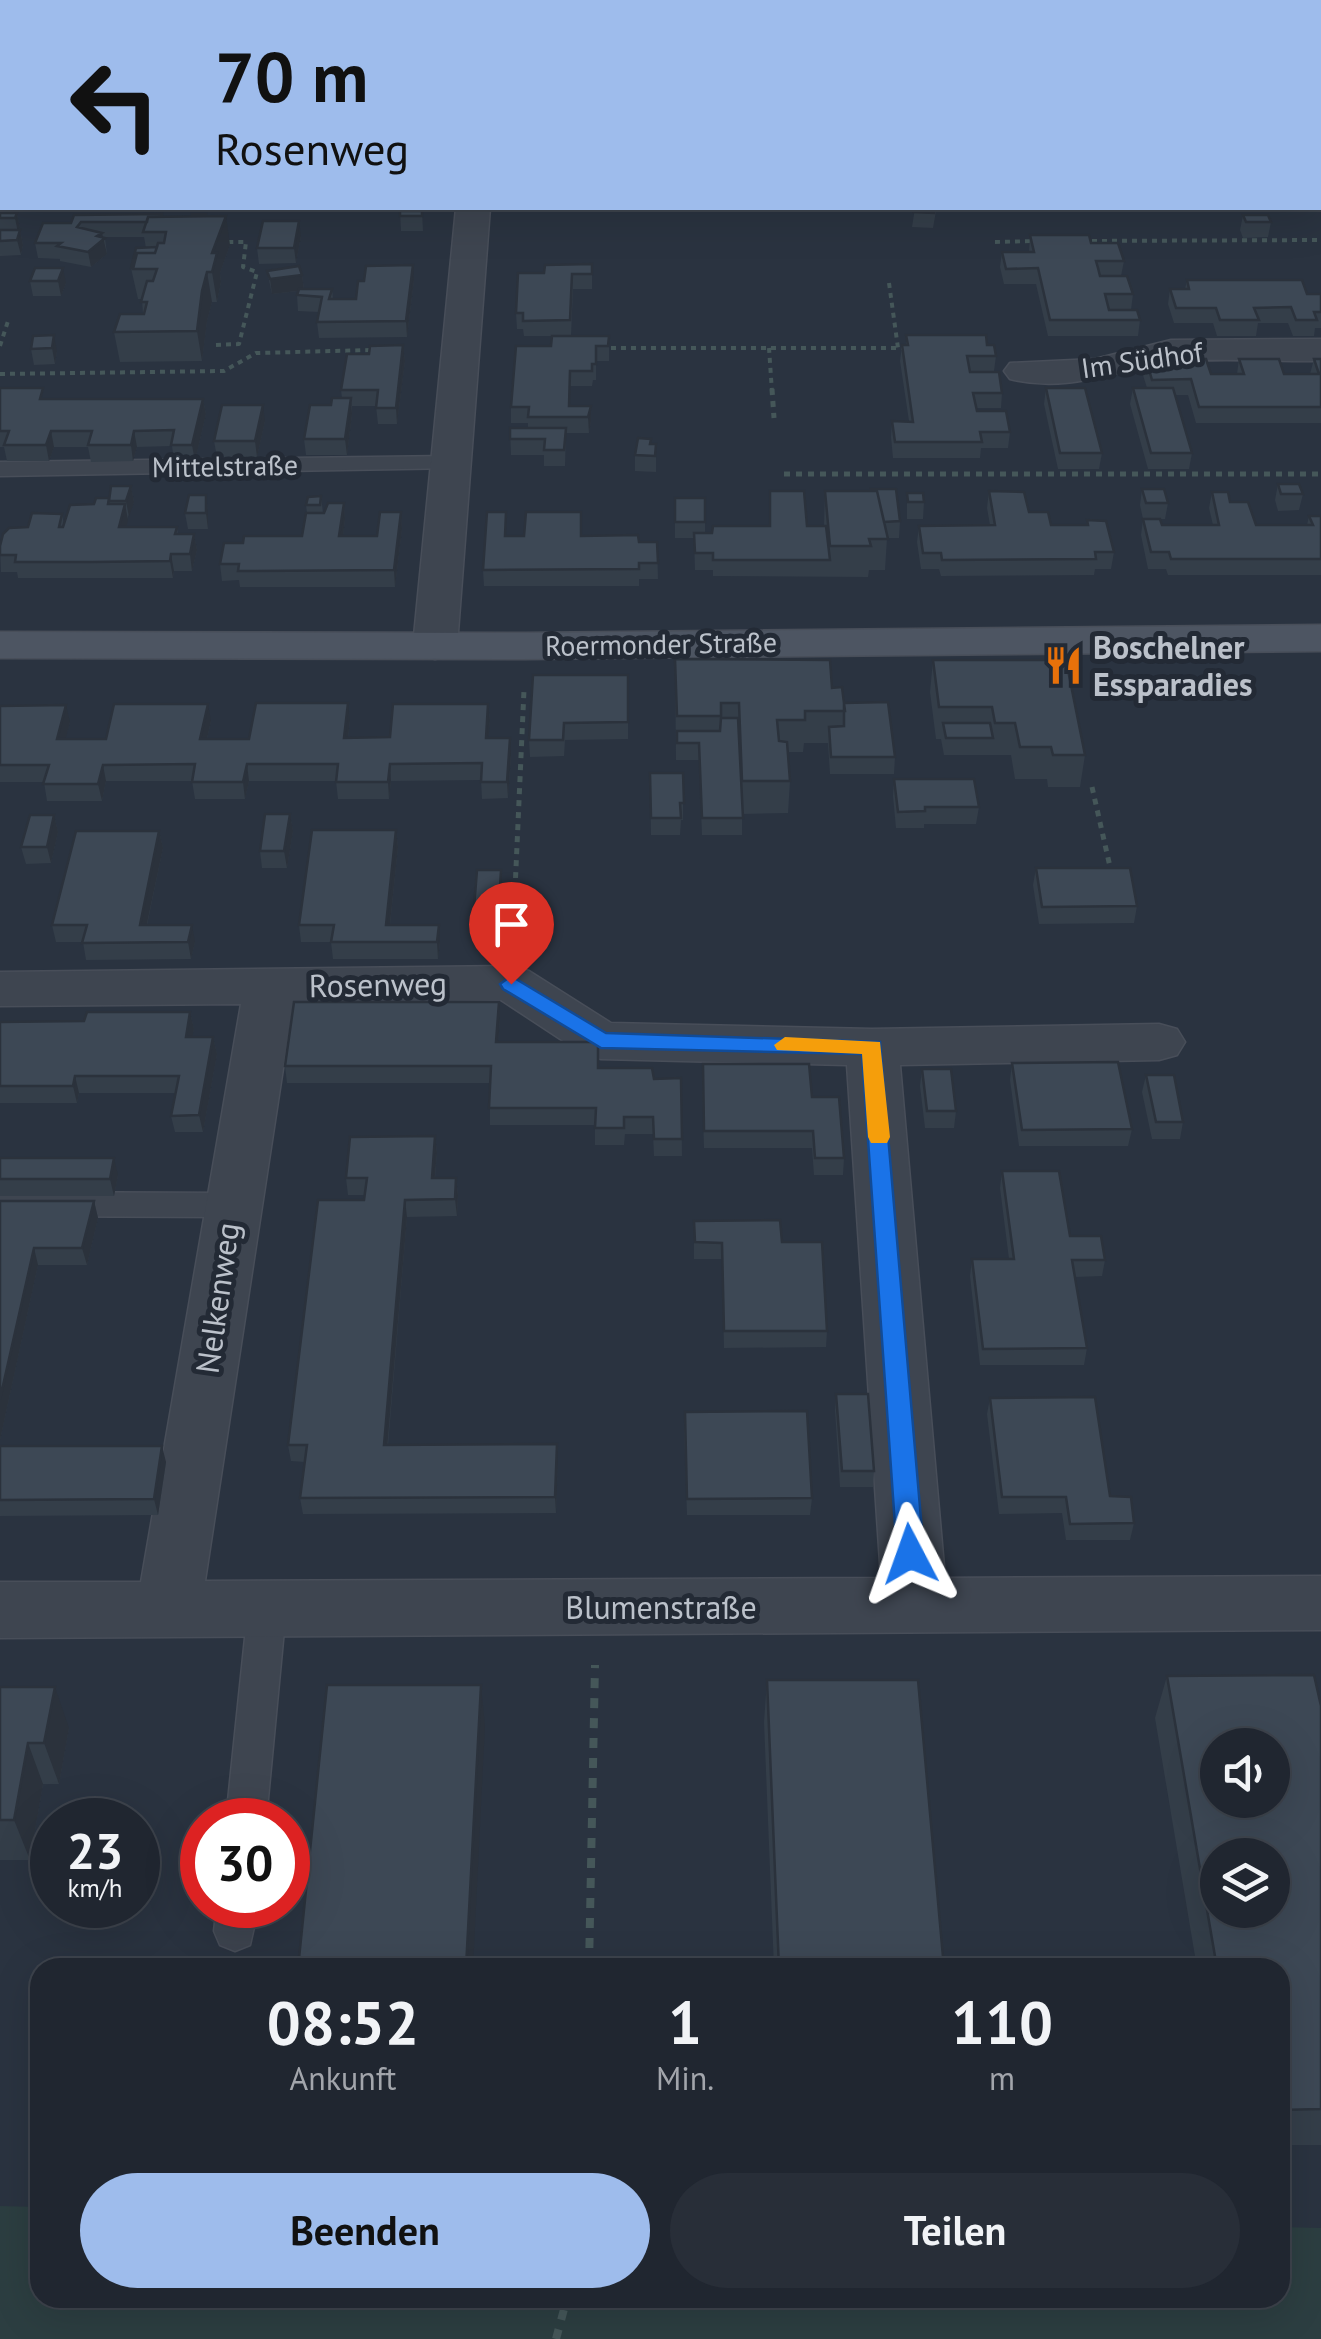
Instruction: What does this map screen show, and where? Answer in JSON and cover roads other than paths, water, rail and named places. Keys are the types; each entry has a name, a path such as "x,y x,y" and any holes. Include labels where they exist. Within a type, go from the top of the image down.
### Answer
{"main road":[{"name":"Roermonder Straße","path":"0,645 526,646 1321,638"}],"street":[{"path":"435,646 473,210"},
{"name":"Im Südhof","path":"1024,371 1095,370 1171,351 1321,350"},
{"name":"Rosenweg","path":"0,989 511,984 601,1040 872,1047"},
{"name":"Nelkenweg","path":"168,1610 202,1422 231,1205 270,986"},
{"path":"915,1608 872,1047 1159,1042"},
{"name":"Blumenstraße","path":"0,1610 1321,1603"}],"lane":[{"name":"Mittelstraße","path":"0,469 451,463"},
{"path":"0,1204 231,1205"},
{"path":"248,1798 268,1609"}],"place":[{"name":"Boschelner Essparadies","path":"1063,666"}]}
